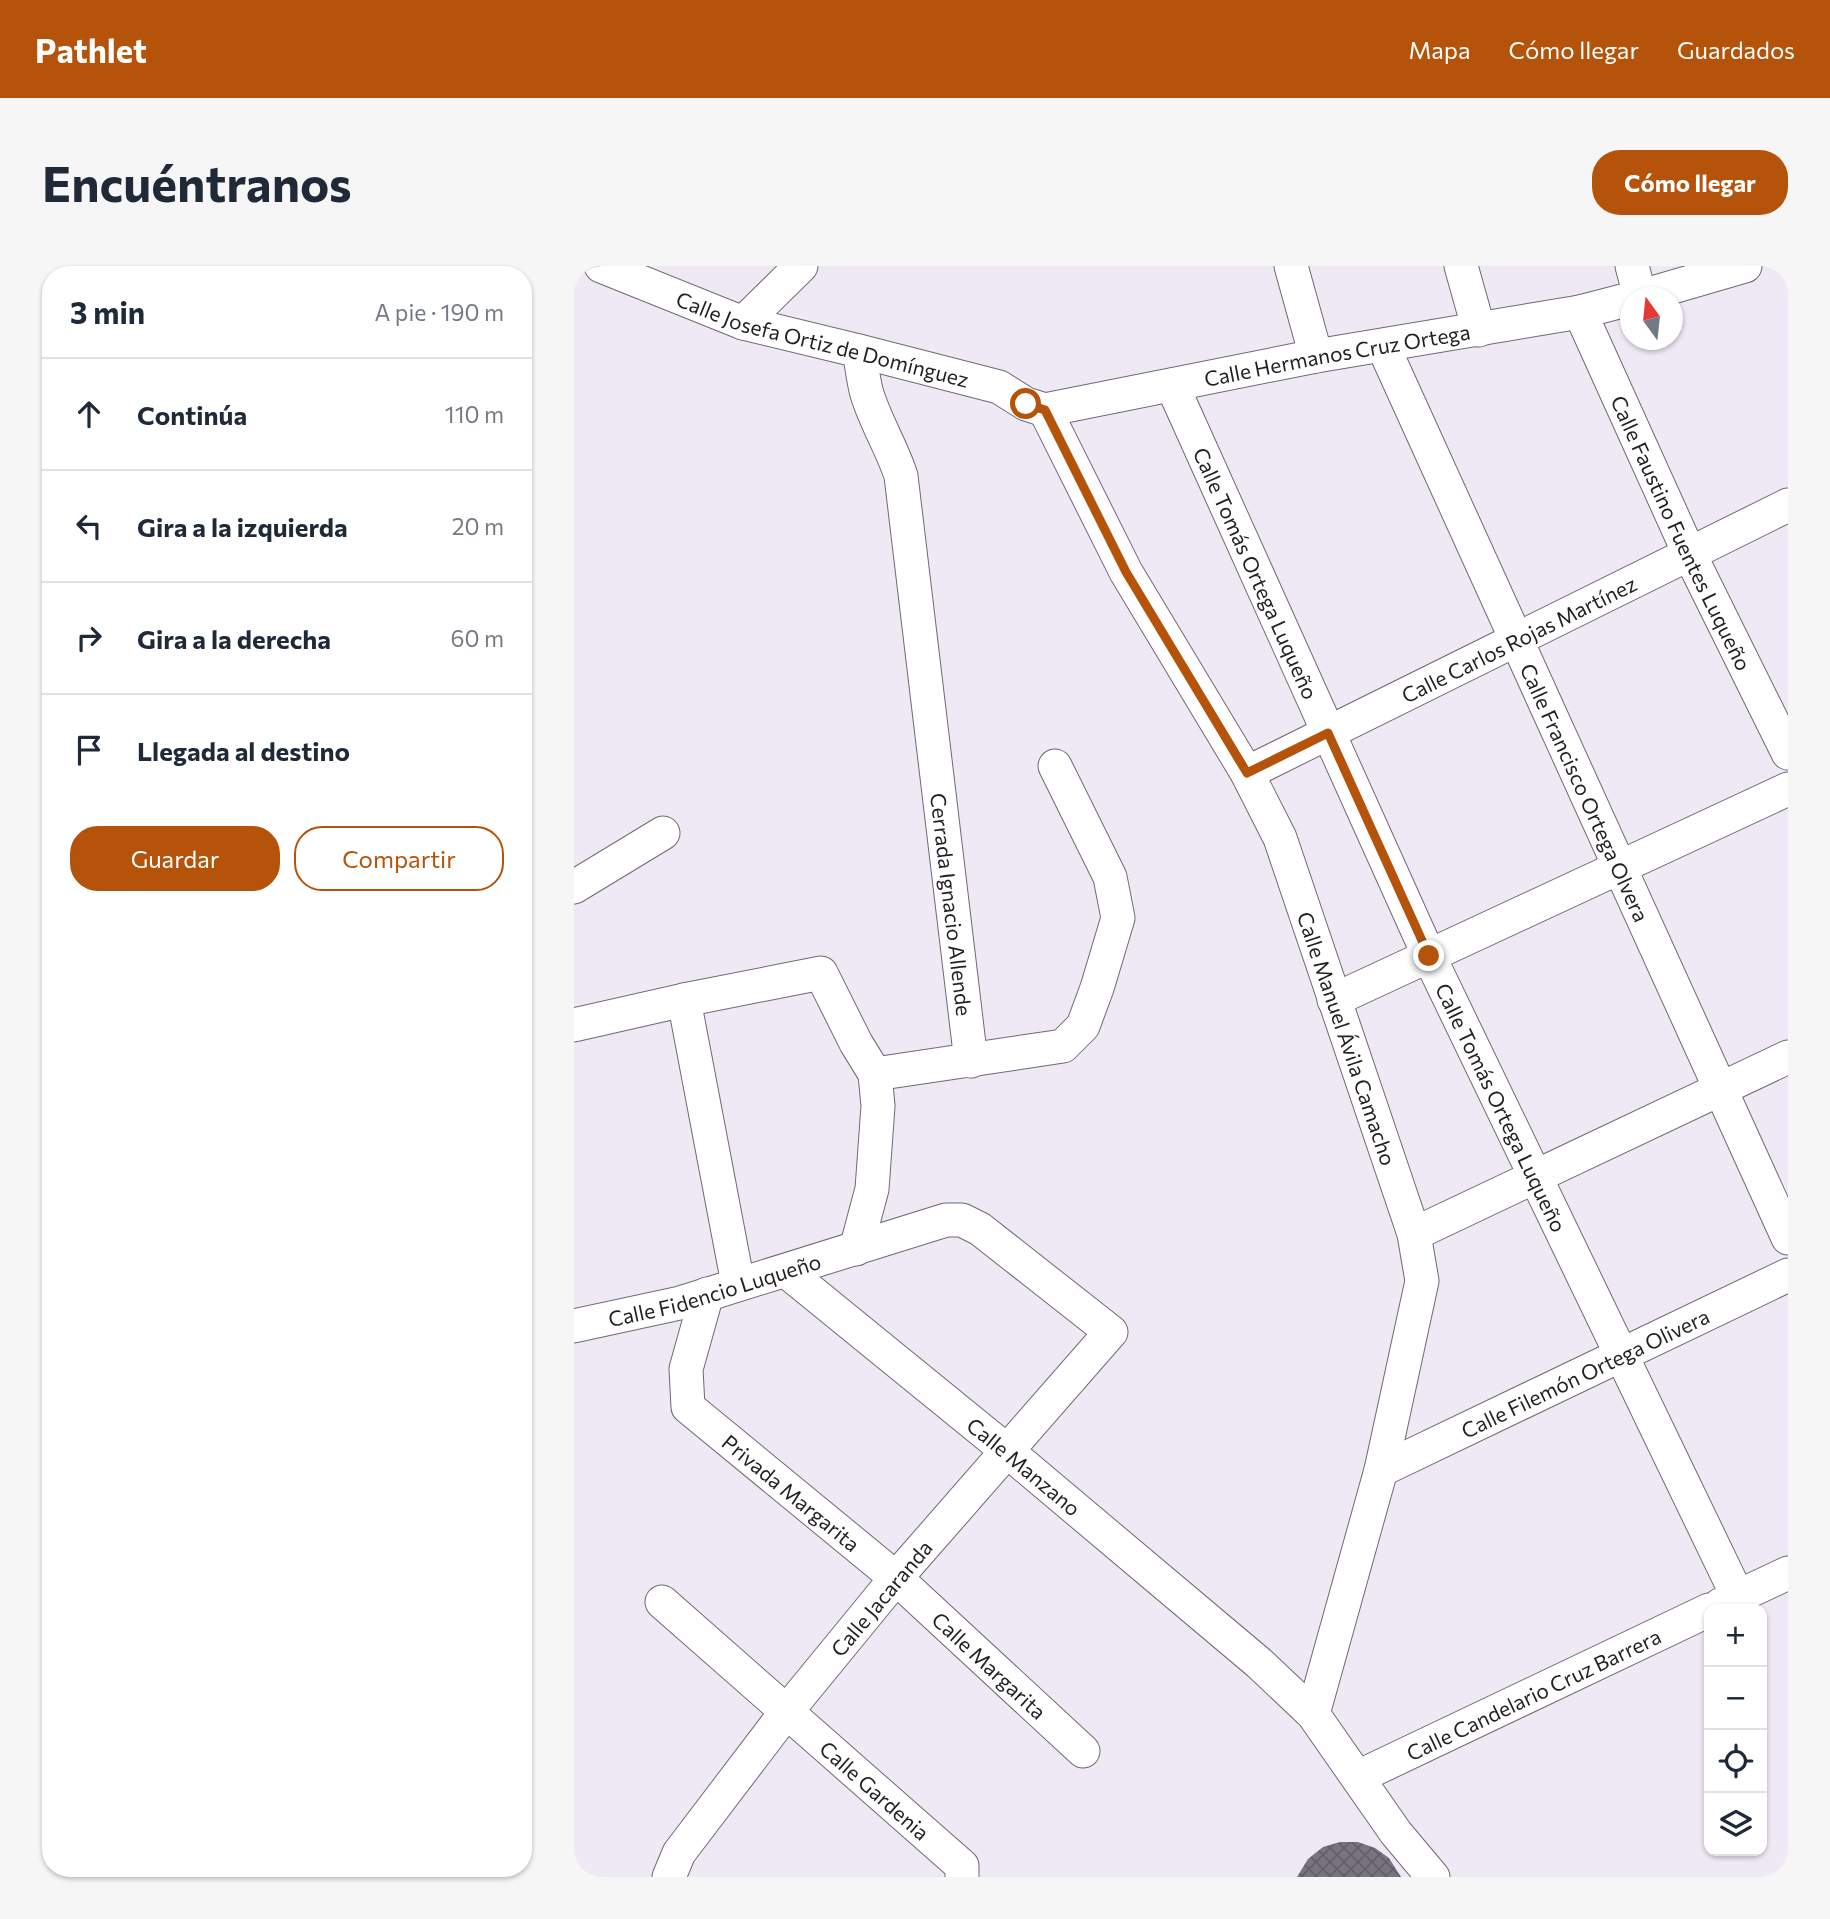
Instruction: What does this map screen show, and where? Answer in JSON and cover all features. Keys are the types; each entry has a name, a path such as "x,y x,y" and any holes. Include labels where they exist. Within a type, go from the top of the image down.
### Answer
{"street":[{"name":"Calle Josefa Ortiz de Domínguez","path":"601,266 743,323 999,387 1026,404 1045,410"},
{"path":"743,323 801,266"},
{"path":"1291,266 1316,356"},
{"path":"1461,266 1479,330"},
{"name":"Calle Hermanos Cruz Ortega","path":"1648,287 1745,266"},
{"name":"Calle Hermanos Cruz Ortega","path":"1045,410 1316,356 1580,312 1620,296"},
{"name":"Calle Faustino Fuentes Luqueño","path":"1580,312 1689,553 1788,753"},
{"name":"Calle Francisco Ortega Olvera","path":"1383,346 1788,1238"},
{"name":"Cerrada Ignacio Allende","path":"859,351 867,393 901,476 971,1061"},
{"name":"Calle Tomás Ortega Luqueño","path":"1172,385 1429,956 1622,1354 1720,1604"},
{"name":"Calle Manuel Ávila Camacho","path":"1045,410 1126,572 1247,773 1280,838 1414,1234 1422,1281 1381,1469 1313,1714"},
{"name":"Calle Carlos Rojas Martínez","path":"1247,773 1788,505"},
{"path":"875,1074 1063,1046 1083,1026 1118,918 1110,877 1055,766"},
{"path":"1334,1000 1788,789"},
{"path":"574,887 663,833"},
{"path":"574,1026 684,1000 821,973 856,1043 875,1074 878,1106 872,1189 856,1250"},
{"path":"684,1000 723,1289"},
{"path":"1414,1234 1788,1057"},
{"name":"Calle Fidencio Luqueño","path":"574,1326 680,1303 946,1220 962,1220 980,1229 1111,1332"},
{"name":"Calle Manzano","path":"786,1271 1006,1450 1259,1663 1313,1714 1396,1833 1433,1877"},
{"name":"Calle Filemón Ortega Olivera","path":"1381,1469 1788,1275"},
{"name":"Privada Margarita","path":"723,1289 686,1368 688,1407 896,1578"},
{"name":"Calle Jacaranda","path":"674,1865 787,1711 896,1578 1111,1332"},
{"name":"Calle Candelario Cruz Barrera","path":"1722,1604 1788,1573"},
{"name":"Calle Margarita","path":"896,1578 1083,1751"},
{"name":"Calle Gardenia","path":"662,1602 787,1711 962,1872"},
{"name":"Calle Candelario Cruz Barrera","path":"1358,1777 1704,1613"},
{"path":"674,1865 701,1877"}],"building":[{"path":"1340,1842 1358,1842 1375,1848 1389,1858 1401,1877 1297,1877 1308,1859 1323,1847"}],"route":[{"path":"1026,404 1045,410 1126,572 1247,773 1328,733 1429,956"}]}
